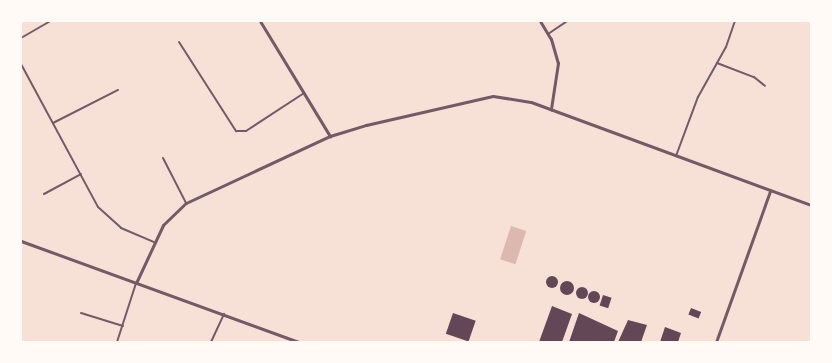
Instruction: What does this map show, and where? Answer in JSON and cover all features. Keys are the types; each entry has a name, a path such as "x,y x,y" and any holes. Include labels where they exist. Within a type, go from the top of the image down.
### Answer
{"street":[{"path":"21,38 51,21"},
{"path":"260,21 330,136"},
{"path":"540,21 548,34 559,69 551,109"},
{"path":"548,34 567,21"},
{"path":"676,157 698,97 726,47 735,21"},
{"path":"179,42 236,131 246,131 304,94"},
{"path":"717,63 754,77 765,86"},
{"path":"21,64 81,174 106,216 121,228 154,242"},
{"path":"53,123 118,90"},
{"path":"117,342 136,283 154,242 168,218 186,203 330,136 366,125 493,96 519,98 676,157 811,205"},
{"path":"163,158 186,203"},
{"path":"44,194 81,174"},
{"path":"716,342 770,190"},
{"path":"21,241 224,314 289,340 299,342"},
{"path":"82,313 122,326"},
{"path":"211,342 224,314"}],"shaded area":[{"path":"511,226 526,231 515,264 500,259"}],"building":[{"path":"552,276 556,278 558,282 556,286 552,288 548,286 546,282 548,278"},
{"path":"564,281 570,281 574,285 574,291 570,295 564,295 560,291 560,285"},
{"path":"582,287 586,289 588,293 586,297 582,299 578,297 576,293 578,289"},
{"path":"594,291 598,293 600,297 598,301 594,303 590,301 588,297 590,293"},
{"path":"603,295 612,298 608,308 600,305"},
{"path":"552,306 572,314 562,342 539,342"},
{"path":"691,308 701,312 699,319 688,314"},
{"path":"453,313 476,321 469,342 446,334"},
{"path":"579,313 618,331 614,342 569,342"},
{"path":"628,320 647,325 641,342 618,342"},
{"path":"665,327 681,333 678,342 660,342"}]}
